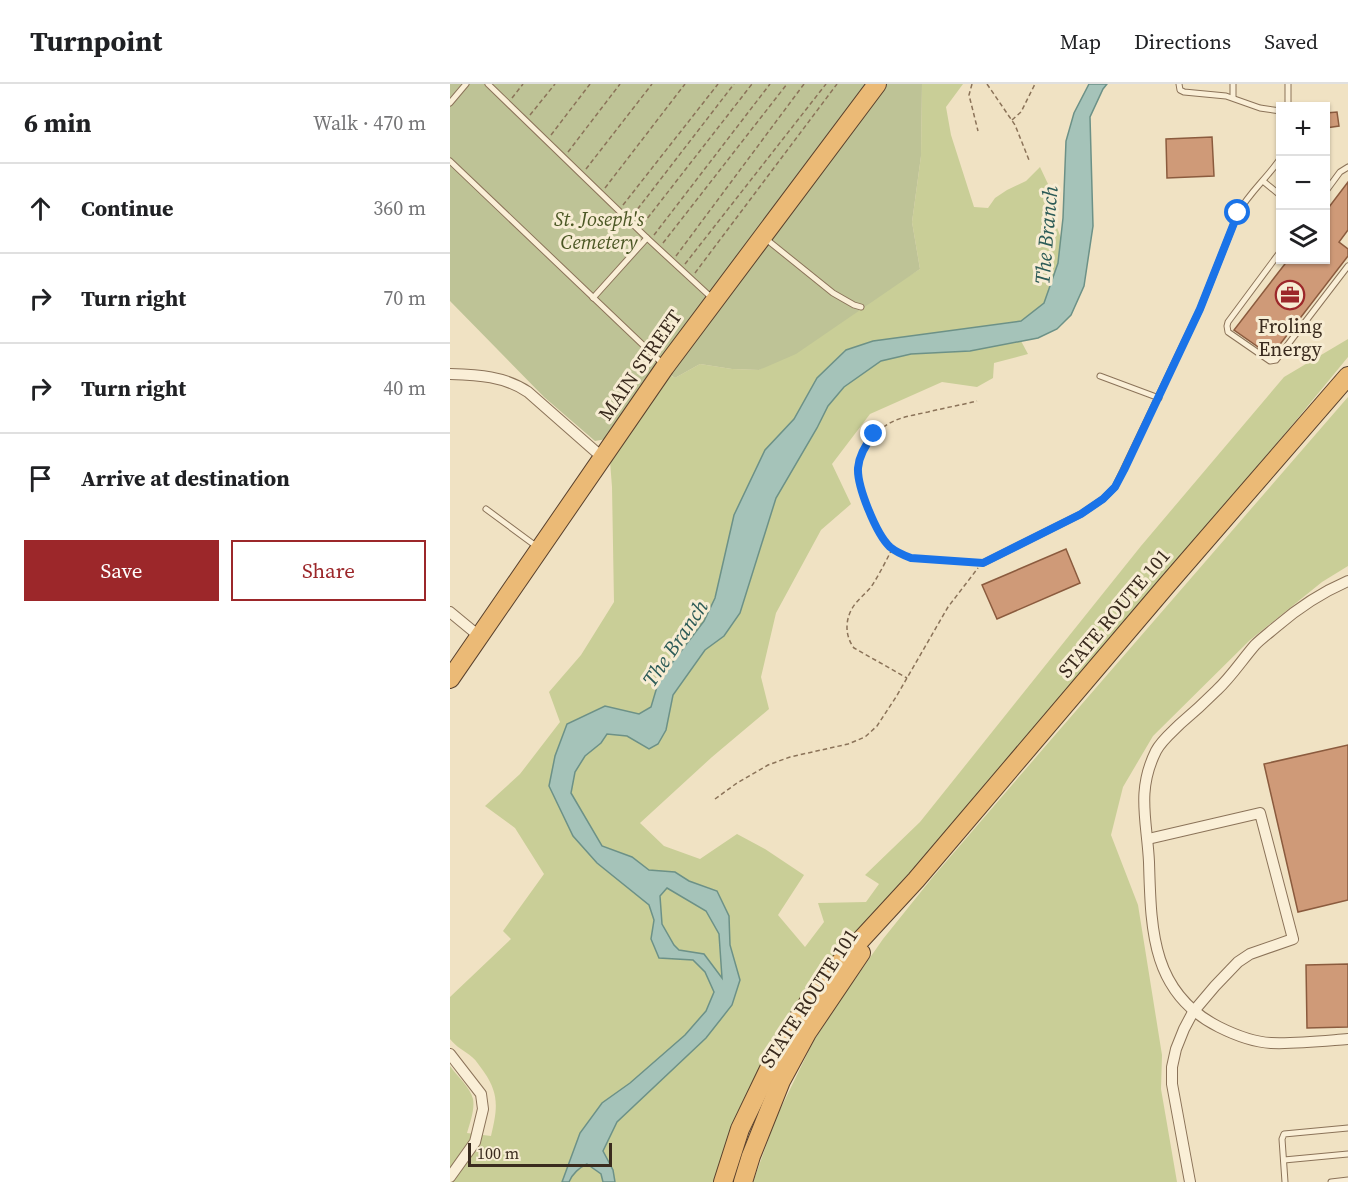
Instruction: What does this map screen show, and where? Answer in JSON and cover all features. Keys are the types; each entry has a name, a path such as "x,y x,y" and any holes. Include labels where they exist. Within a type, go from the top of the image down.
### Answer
{"highway":[{"name":"MAIN STREET","path":"450,679 665,367 877,84"},
{"name":"STATE ROUTE 101","path":"723,1182 740,1129 779,1048 821,983 916,880 1348,376"},
{"name":"STATE ROUTE 101","path":"743,1182 781,1081 807,1033 860,955 916,880"}],"street":[{"path":"450,374 493,376 517,384 603,458"},
{"path":"1348,581 1325,591 1297,609 1256,645 1222,686 1157,748 1144,790 1151,919 1158,956 1165,974 1193,1012 1231,1033 1254,1041 1289,1043 1348,1039"},
{"path":"450,612 479,636"},
{"path":"1148,839 1260,813 1293,939 1250,954 1238,962 1193,1012 1184,1029 1172,1067 1172,1084 1190,1182"},
{"path":"450,1054 481,1094 483,1108 475,1142 450,1177"}],"lane":[{"path":"450,103 466,84"},
{"path":"489,84 714,300"},
{"path":"1179,84 1180,90 1184,92 1233,98 1260,108 1276,110"},
{"path":"1233,84 1233,98"},
{"path":"1288,84 1288,102"},
{"path":"450,161 665,367"},
{"path":"983,563 1081,514 1103,499 1115,487 1200,309 1238,213 1245,200 1276,165"},
{"path":"1330,186 1340,172 1348,167"},
{"path":"1263,181 1276,191"},
{"path":"762,236 833,293 861,307"},
{"path":"593,298 649,239"},
{"path":"1276,259 1227,326 1228,332 1270,361 1276,360 1348,266"},
{"path":"1100,376 1159,398"},
{"path":"486,509 540,549"},
{"path":"1285,1182 1282,1139 1284,1134 1348,1128"},
{"path":"1284,1160 1348,1154"},
{"path":"1331,1182 1348,1180"}],"path":[{"path":"508,103 523,84"},
{"path":"526,121 555,84"},
{"path":"546,140 590,84"},
{"path":"564,157 620,84"},
{"path":"582,174 652,84"},
{"path":"601,193 685,84"},
{"path":"619,210 718,84"},
{"path":"629,220 734,84"},
{"path":"639,230 752,84"},
{"path":"649,239 770,84"},
{"path":"658,248 787,84"},
{"path":"672,261 804,84"},
{"path":"681,269 826,84"},
{"path":"691,279 837,84"},
{"path":"972,84 969,95 978,131"},
{"path":"987,84 1011,120 1029,160"},
{"path":"1011,120 1021,112 1035,84"},
{"path":"977,401 904,417 889,423 874,434 865,445 858,468 859,481 875,524 889,546 911,558 983,563"},
{"path":"893,549 873,584 855,603 849,615 847,634 854,648 907,679"},
{"path":"715,799 768,765 790,757 848,744 865,737 877,726 948,607 983,563"}],"green space":[{"name":"St. Joseph's Cemetery","path":"450,84 922,84 921,156 912,222 920,269 796,354 759,370 700,364 675,378 658,366 607,439 595,441 544,397 450,301"},
{"path":"922,84 963,84 946,107 951,135 974,207 988,208 995,198 1026,181 1040,167 1048,184 1051,212 1061,238 1058,264 1044,303 1021,321 873,341 845,350 817,378 794,419 765,450 734,515 715,598 704,621 659,680 651,707 639,714 605,706 567,724 555,756 597,863 649,905 654,920 651,939 659,958 693,960 705,972 714,992 706,1011 685,1035 630,1083 602,1103 580,1133 562,1182 450,1182 450,1066 473,1099 473,1112 467,1133 491,1136 496,1103 493,1088 478,1064 450,1039 450,997 511,939 503,931 544,874 515,828 485,806 520,774 560,722 549,692 581,655 614,602 610,461 670,375 675,378 700,364 759,370 920,269 912,222 921,156"},
{"path":"1348,339 1348,357 1293,424 930,850 854,935 716,1182 615,1182 613,1170 603,1151 617,1122 706,1038 740,980 730,945 729,916 717,891 689,881 675,872 649,870 632,857 602,846 571,793 574,772 585,756 601,743 607,734 627,736 649,749 666,730 673,695 705,650 724,636 740,613 776,498 828,406 844,387 881,361 911,354 970,351 1021,341 1028,354 994,363 993,378 977,387 942,382 870,414 832,464 851,504 821,530 776,613 761,677 769,709 640,823 664,846 700,859 737,834 765,849 804,875 778,915 805,947 824,922 818,903 866,902 879,884 865,875 920,822 1141,546 1284,377"},
{"path":"1348,397 1348,566 1322,582 1250,640 1153,736 1123,787 1111,835 1138,905 1162,1055 1161,1089 1177,1182 753,1182 776,1118 813,1042 883,939 932,878"},
{"path":"667,888 706,911 719,934 722,978 688,952 679,950 674,945 662,924 660,896"},
{"path":"587,1163 601,1174 603,1182 569,1182 576,1171"}],"water":[{"path":"1089,84 1107,84 1090,117 1093,226 1084,286 1071,315 1057,329 1038,338 970,351 911,354 881,361 844,387 828,406 776,498 740,613 724,636 705,650 673,695 666,730 658,744 649,749 627,736 607,734 601,743 585,756 575,772 571,793 602,846 632,857 649,870 675,872 689,881 717,891 729,916 730,945 740,980 732,1005 706,1038 617,1122 603,1151 613,1170 615,1182 603,1182 601,1174 587,1164 576,1171 569,1182 562,1182 580,1133 602,1103 630,1083 685,1035 706,1011 714,992 705,972 693,960 659,958 651,939 654,920 649,905 597,863 573,836 549,786 555,756 567,724 605,706 639,714 651,707 659,680 704,621 715,598 734,515 765,450 794,419 817,378 846,350 873,341 1021,321 1044,303 1058,263 1063,218 1066,141 1074,113","holes":["667,888 706,911 719,934 722,978 704,954 679,950 674,945 662,924 660,896"]}],"building":[{"path":"1337,112 1339,126 1330,127 1330,113"},
{"path":"1212,137 1214,176 1167,178 1166,139"},
{"name":"Froling Energy","path":"1348,182 1348,230 1339,242 1348,249 1348,256 1271,356 1234,330 1285,264 1330,264 1330,206"},
{"path":"1066,549 1080,583 997,619 982,585"},
{"path":"1348,745 1348,900 1298,912 1264,764"},
{"path":"1348,964 1348,1027 1307,1028 1306,965"}],"place":[{"name":"Froling Energy","path":"1290,295"}],"route":[{"path":"874,434 865,445 858,468 859,481 875,524 889,546 900,554 911,558 983,563 1081,514 1103,499 1115,487 1124,470 1200,309 1238,213"}],"water label":[{"name":"The Branch","path":"1046,235"},
{"name":"The Branch","path":"675,643"}]}
